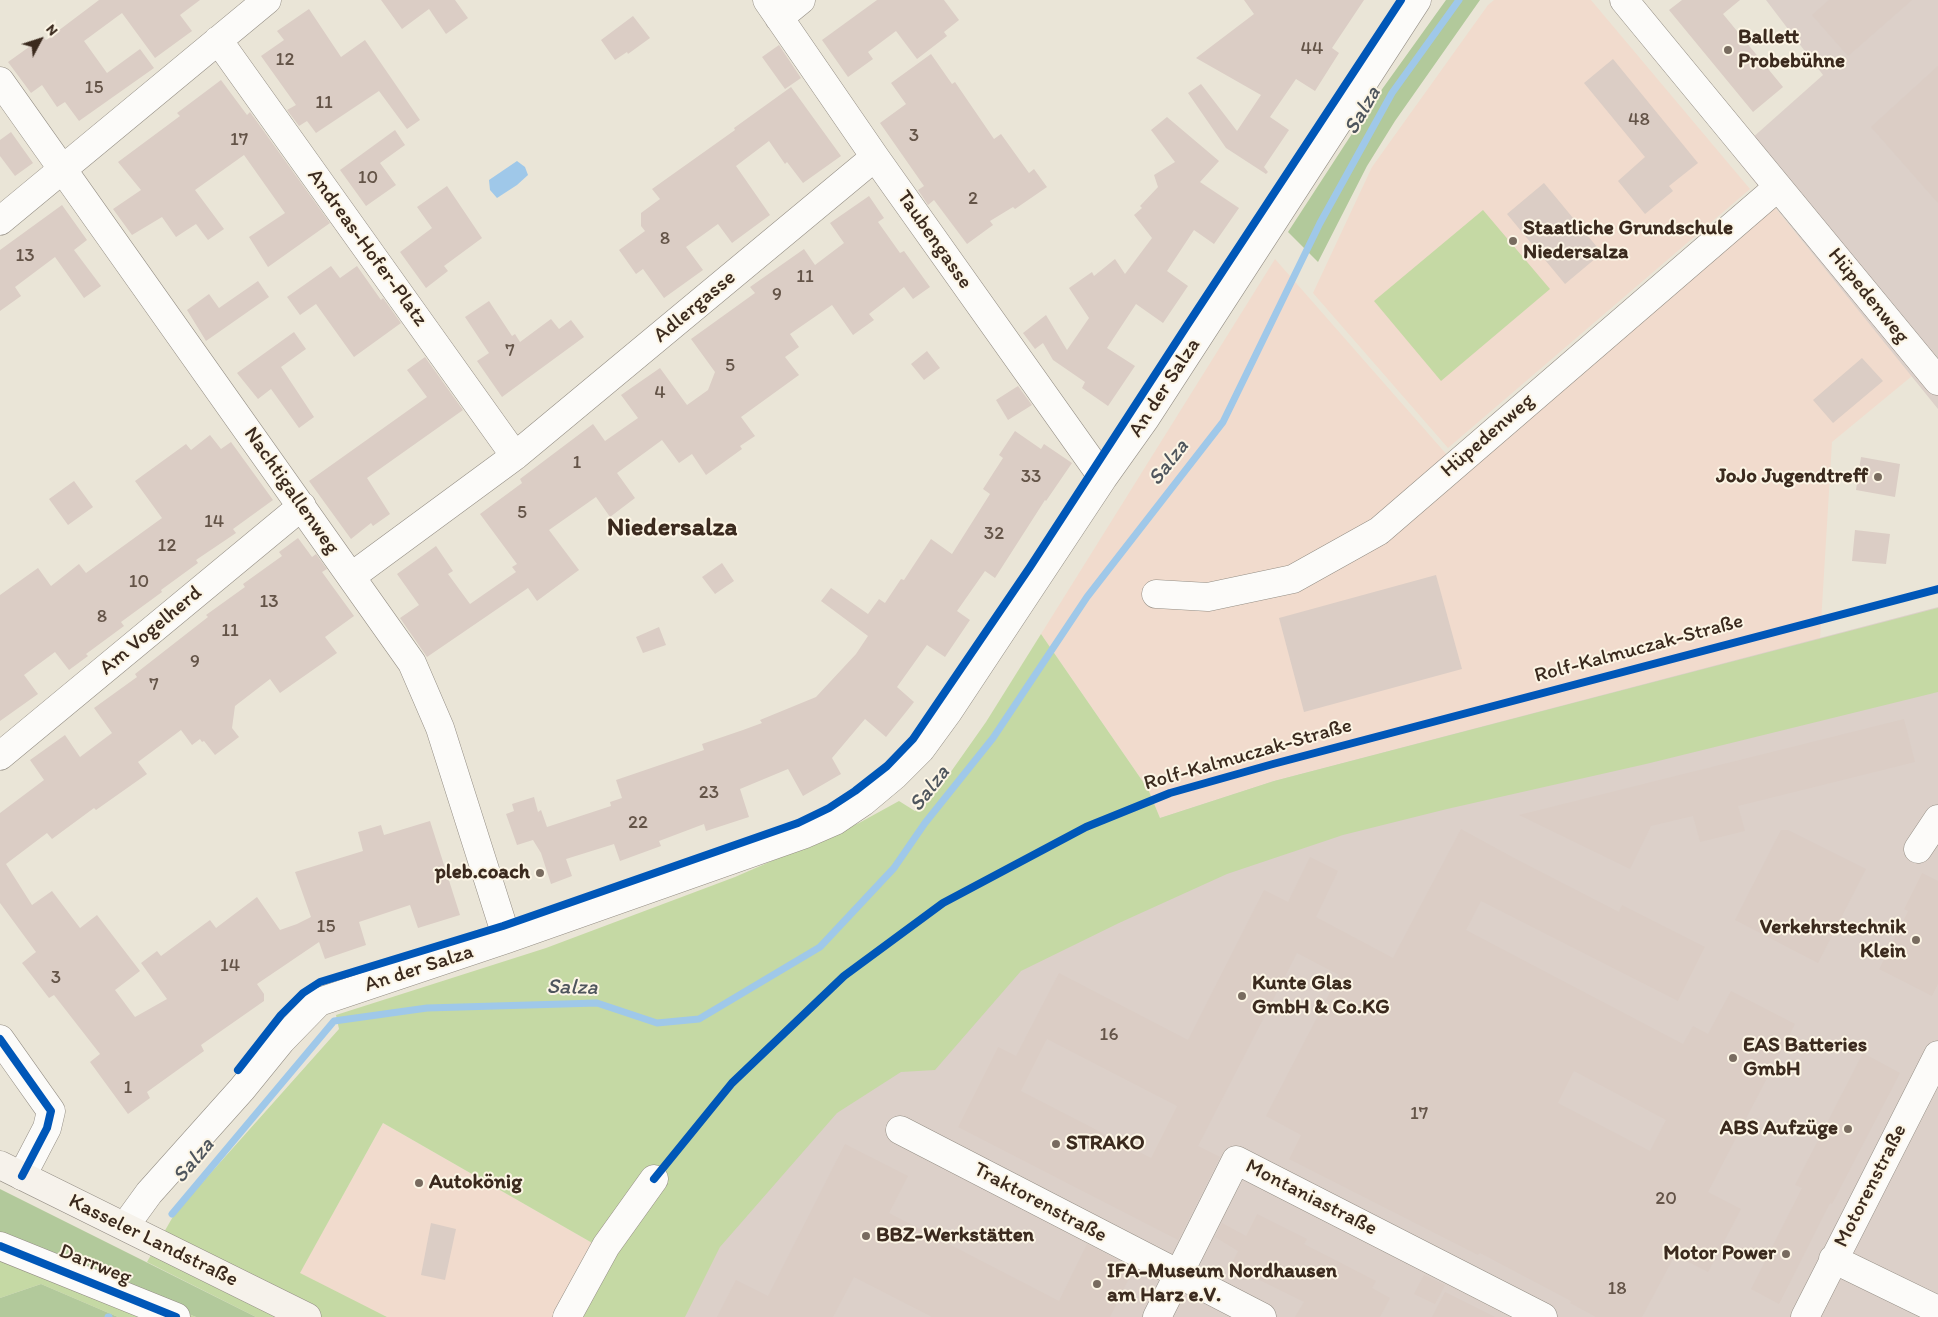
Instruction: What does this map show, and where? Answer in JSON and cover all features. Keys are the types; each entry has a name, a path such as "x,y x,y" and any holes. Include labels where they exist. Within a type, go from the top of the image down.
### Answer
{"main road":[{"name":"Kasseler Landstraße","path":"11,1170 307,1317"}],"street":[{"path":"0,221 64,170 267,0"},
{"path":"773,9 801,0"},
{"name":"An der Salza","path":"124,1226 149,1193 242,1089 281,1040 319,1002 507,939 805,834 835,821 863,802 894,776 921,749 948,712 1103,478 1145,419 1417,0"},
{"name":"Hüpedenweg","path":"1624,0 1938,381"},
{"name":"Taubengasse","path":"773,9 875,158 1103,478"},
{"name":"Andreas-Hofer-Platz","path":"218,40 515,456"},
{"name":"Nachtigallenweg","path":"0,81 412,663 440,728 507,939"},
{"name":"Adlergasse","path":"515,456 875,158"},
{"name":"Hüpedenweg","path":"1156,594 1208,597 1293,579 1379,531 1778,187"},
{"path":"352,576 515,456"},
{"name":"Am Vogelherd","path":"0,756 302,506"},
{"path":"1918,850 1938,819"},
{"path":"0,1039 51,1111 47,1128 11,1170"},
{"name":"Motorenstraße","path":"1804,1317 1938,1055"},
{"name":"Traktorenstraße","path":"900,1130 1262,1317"},
{"name":"Montaniastraße","path":"1157,1317 1236,1160 1543,1317"},
{"path":"567,1317 606,1246 654,1179"},
{"name":"Darrweg","path":"0,1246 176,1317"},
{"path":"1833,1259 1938,1310"}],"shaded area":[{"name":"Staatliche Grundschule Niedersalza","path":"1494,0 1591,0 1750,189 1448,448 1313,293 1372,167 1488,5"},
{"path":"1766,0 1938,0 1938,409 1733,155 1823,75"},
{"path":"1759,188 1912,376 1832,442 1820,639 1274,781 1160,818 1148,789 1041,634 1275,259 1448,456"},
{"path":"1938,607 1938,1317 579,1317 1160,818 1274,781"},
{"name":"Autokönig","path":"383,1123 594,1244 554,1317 387,1317 299,1274"}],"green space":[{"path":"1446,0 1480,0 1395,121 1367,166 1318,262 1288,232 1370,106"},
{"path":"1483,210 1550,289 1441,381 1374,301"},
{"path":"1938,608 1938,692 1646,764 1447,809 1343,835 1227,874 1119,923 1021,971 935,1070 901,1072 837,1113 720,1247 685,1317 554,1317 594,1244 383,1123 300,1273 387,1317 256,1317 147,1262 175,1213 339,1029 336,1015 546,948 735,877 859,823 899,801 915,811 943,783 986,722 1041,634 1148,789 1160,818 1274,781"},
{"path":"0,1189 256,1317 196,1317 0,1236"},
{"path":"0,1236 196,1317 118,1317 41,1284 0,1298"},
{"path":"41,1284 118,1317 0,1317 0,1298"}],"water":[{"path":"517,161 525,167 528,175 497,198 490,190 489,180"}],"building":[{"path":"99,0 200,0 180,15 192,31 155,58 122,13 84,41 107,73 140,49 154,68 79,121 65,102 57,107 42,85 31,93 8,62 43,37 46,40"},
{"path":"381,0 455,0 468,18 446,34 429,9 402,29"},
{"path":"877,0 944,0 959,20 944,32 947,36 917,59 896,31 868,52 873,59 848,77 822,40"},
{"path":"1244,0 1364,0 1332,48 1339,53 1315,91 1296,79 1270,117 1289,130 1264,167 1268,172 1266,174 1226,148 1188,93 1201,84 1237,131 1261,95 1196,58 1254,14"},
{"name":"Ballett Probebühne","path":"1682,0 1740,0 1723,14 1783,87 1753,112 1669,10"},
{"path":"1829,0 1912,0 1848,56 1812,15"},
{"path":"309,9 341,57 365,40 420,120 407,129 379,91 316,133 307,121 299,126 287,110 296,105 261,56 284,40 277,31"},
{"path":"633,16 650,38 628,54 627,52 615,60 601,40"},
{"path":"779,45 801,78 785,89 762,57"},
{"path":"931,54 952,84 955,82 994,139 1001,134 1029,173 1034,169 1047,187 1015,209 1013,207 990,221 993,225 967,244 934,200 928,205 918,190 924,186 880,123 906,104 891,83"},
{"name":"Staatliche Grundschule Niedersalza","path":"1613,59 1698,163 1669,186 1673,191 1645,214 1618,181 1645,157 1584,83"},
{"path":"1938,66 1938,203 1871,127"},
{"path":"221,80 247,115 250,112 330,223 268,267 249,237 285,213 244,155 195,190 224,229 208,240 196,224 176,237 162,217 132,235 113,209 141,190 118,162 180,116 177,113"},
{"path":"791,87 841,156 803,183 787,162 785,164 769,141 736,166 770,215 732,243 718,224 686,247 703,270 664,298 643,269 636,274 619,250 645,231 641,226 641,213 660,199 652,189 735,130 734,128"},
{"path":"1167,117 1219,161 1200,182 1239,208 1214,244 1194,230 1167,271 1188,286 1163,323 1136,304 1107,348 1135,366 1108,406 1082,388 1085,382 1053,360 1043,343 1035,349 1023,333 1046,315 1067,350 1089,318 1069,288 1092,272 1094,276 1115,259 1125,274 1152,238 1134,215 1142,208 1140,206 1158,187 1154,175 1175,162 1151,130"},
{"path":"395,130 405,145 380,163 396,185 366,206 340,170"},
{"path":"11,132 33,163 15,176 0,156 0,140"},
{"path":"1544,183 1602,253 1565,284 1507,214"},
{"path":"447,186 482,238 444,266 448,271 426,288 400,252 432,228 417,207"},
{"path":"869,196 884,218 878,222 900,253 904,251 930,287 913,299 904,287 869,314 874,320 853,335 832,305 790,334 799,347 785,357 799,375 741,417 755,436 740,446 742,449 706,475 692,454 679,463 662,440 617,473 635,498 610,517 596,497 549,530 579,570 537,601 528,588 427,657 400,618 419,605 397,574 436,546 453,571 448,574 470,604 516,572 512,567 517,564 480,514 522,483 520,479 593,424 605,441 638,418 621,395 660,368 687,405 708,390 715,372 691,339 755,293 750,287 804,249 815,265 844,243 830,223"},
{"path":"62,205 87,240 74,250 101,286 84,298 55,257 15,287 21,296 0,311 0,250"},
{"path":"331,266 340,278 357,266 381,300 383,298 401,323 354,357 316,304 300,315 287,297"},
{"path":"258,281 269,297 206,341 187,310 209,294 219,308"},
{"path":"489,301 512,336 515,334 520,342 551,319 559,329 571,320 584,337 502,397 477,361 489,353 465,317"},
{"path":"294,332 306,349 281,367 314,417 299,428 271,389 258,399 237,373"},
{"path":"927,351 940,368 924,380 911,364"},
{"path":"425,357 463,410 367,478 390,514 373,526 371,523 351,539 309,481 427,397 407,370"},
{"path":"1862,358 1883,381 1833,423 1813,400"},
{"path":"1018,386 1032,405 1008,420 996,400"},
{"path":"1015,431 1041,449 1044,444 1072,463 1045,500 995,578 985,571 957,611 970,620 945,657 927,645 897,687 914,702 886,737 865,719 832,758 841,774 803,796 788,769 740,789 749,817 706,831 704,824 659,841 661,846 620,861 614,844 566,859 572,876 551,884 541,853 533,840 517,845 506,814 514,811 512,804 534,797 538,812 541,810 547,827 611,806 610,802 622,798 616,780 704,750 702,744 762,723 760,720 816,697 856,654 868,636 821,601 831,588 868,614 879,599 885,603 901,579 904,580 931,539 952,554 990,494 983,489 1003,458 999,455"},
{"path":"210,435 221,449 231,442 273,500 233,529 236,533 196,560 198,563 121,622 124,626 86,654 88,656 69,670 55,652 24,675 38,694 0,721 0,595 38,568 51,586 79,564 86,573 162,518 135,481 186,444 191,450"},
{"name":"JoJo Jugendtreff","path":"1861,457 1900,464 1895,497 1856,490"},
{"path":"74,481 93,507 68,525 49,499"},
{"path":"1855,530 1890,534 1886,564 1852,561"},
{"path":"298,538 312,557 316,554 327,569 322,572 354,616 325,637 337,653 280,693 270,679 235,706 232,728 239,737 215,755 204,741 202,742 200,739 192,745 181,730 138,762 147,774 96,810 94,808 52,839 47,833 6,864 32,905 52,891 80,928 97,915 140,971 115,990 135,1017 167,999 141,963 157,951 161,956 210,920 216,928 257,897 280,930 311,917 295,872 363,851 358,832 381,825 384,835 430,821 460,915 418,928 410,905 359,922 366,945 325,959 319,942 257,984 264,994 264,1001 201,1045 204,1051 147,1092 150,1098 128,1114 90,1062 100,1054 54,995 49,998 22,963 36,952 0,903 0,813 44,780 30,760 65,735 80,757 112,733 94,708 137,677 135,674 208,617 206,615 245,587 243,584 282,556 279,552"},
{"path":"722,563 734,581 715,594 702,577"},
{"path":"1436,575 1462,669 1304,712 1279,618"},
{"path":"659,627 666,645 643,653 636,637"},
{"path":"1904,719 1915,762 1738,806 1745,831 1700,842 1693,816 1651,826 1630,869 1519,815"},
{"path":"1461,829 1619,912 1622,905 1705,947 1678,1001 1481,901 1466,930 1683,1044 1693,1026 1708,1034 1731,991 1795,1024 1708,1192 1741,1209 1708,1272 1675,1255 1642,1317 1596,1317 1570,1303 1571,1301 1480,1253 1478,1255 1289,1159 1301,1135 1266,1116 1339,975 1297,953 1198,1146 1220,1157 1178,1240 958,1127 998,1047 1016,1056 1059,973 1188,1040 1264,890 1288,902 1310,857 1338,871 1316,917 1393,958","holes":["1047,1039 1177,1106 1151,1158 1021,1091","1574,1071 1666,1120 1650,1151 1558,1103"]},
{"path":"1781,830 1788,830 1866,869 1818,963 1735,920"},
{"name":"Verkehrstechnik Klein","path":"1922,873 1938,881 1938,984 1932,996 1879,969 1908,911 1904,909"},
{"name":"ABS Aufzüge","path":"1863,1053 1900,1073 1832,1204 1830,1203 1779,1304 1751,1289 1802,1188 1795,1185"},
{"name":"BBZ-Werkstätten","path":"845,1144 908,1176 889,1213 1059,1301 1087,1244 1134,1268 1110,1317 932,1317 854,1277 833,1317 717,1317 736,1280 768,1296"},
{"path":"1257,1214 1307,1239 1304,1244 1376,1281 1372,1288 1390,1298 1380,1317 1295,1317 1304,1302 1231,1266 1238,1251 1215,1237 1222,1223 1246,1236"},
{"path":"431,1223 456,1229 445,1280 421,1275"},
{"path":"1424,1275 1445,1285 1435,1304 1414,1294"},
{"path":"1445,1292 1495,1317 1432,1317"}],"waterway":[{"name":"Salza","path":"172,1214 334,1021 427,1008 597,1003 657,1023 699,1019 820,947 894,868 925,823 993,738 1087,597 1223,422 1320,223 1392,93 1459,0"}],"cycle path":[{"path":"238,1070 281,1015 303,993 320,982 503,926 798,823 829,808 887,766 913,739 1030,567 1401,0"},
{"name":"Rolf-Kalmuczak-Straße","path":"654,1179 732,1083 844,976 943,903 1086,827 1170,793 1273,764 1938,589"},
{"path":"0,1039 51,1111 47,1128 22,1176"},
{"path":"0,1246 176,1317"}],"place":[{"name":"Ballett Probebühne","path":"1728,50"},
{"name":"Staatliche Grundschule Niedersalza","path":"1513,241"},
{"name":"JoJo Jugendtreff","path":"1878,477"},
{"name":"pleb.coach","path":"540,873"},
{"name":"Verkehrstechnik Klein","path":"1916,940"},
{"name":"Kunte Glas GmbH & Co.KG","path":"1242,996"},
{"name":"EAS Batteries GmbH","path":"1733,1058"},
{"name":"ABS Aufzüge","path":"1848,1129"},
{"name":"STRAKO","path":"1056,1144"},
{"name":"Autokönig","path":"419,1183"},
{"name":"BBZ-Werkstätten","path":"866,1236"},
{"name":"Motor Power","path":"1786,1254"},
{"name":"IFA-Museum Nordhausen am Harz e.V.","path":"1097,1284"}],"district":[{"name":"Niedersalza","path":"672,528"}]}
